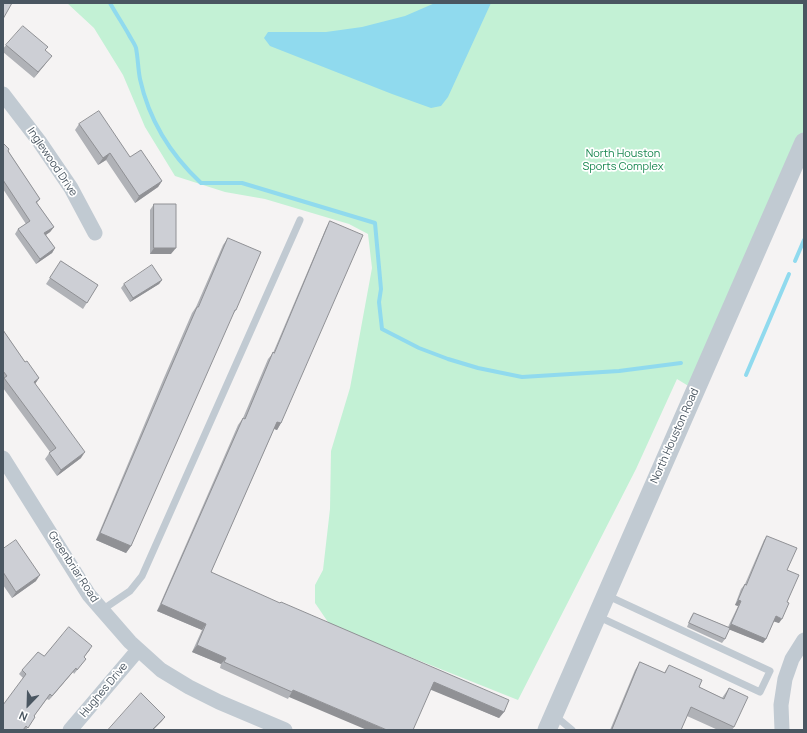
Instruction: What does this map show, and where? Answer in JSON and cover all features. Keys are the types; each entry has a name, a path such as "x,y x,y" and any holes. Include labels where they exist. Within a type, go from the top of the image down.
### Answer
{"street":[{"name":"Inglewood Drive","path":"3,94 39,141 71,188 95,233"},
{"name":"North Houston Road","path":"550,722 804,142"},
{"name":"Greenbriar Road","path":"3,458 89,594 138,650 161,670 189,687 219,702 284,730"},
{"path":"782,730 781,705 785,679 792,659 804,640"},
{"name":"Hughes Drive","path":"70,730 138,650"}],"lane":[{"path":"102,610 130,591 142,576 300,220"},
{"path":"597,616 760,692 770,670 606,595"},
{"path":"550,722 572,730"}],"green space":[{"name":"North Houston Sports Complex","path":"67,3 804,3 804,141 695,390 677,379 636,469 518,700 330,625 315,603 315,585 323,570 330,509 331,451 350,388 372,268 368,234 349,224 265,199 225,192 175,176 145,127 123,75 94,28"}],"water":[{"path":"435,3 491,3 448,97 441,106 431,108 392,94 270,46 264,38 268,32 326,32 362,27 405,16"}],"building":[{"path":"3,3 12,3 3,19"},
{"path":"23,26 48,47 45,50 52,56 38,72 6,45"},
{"path":"99,111 130,157 141,150 162,181 139,196 110,153 103,158 79,124"},
{"path":"3,143 9,149 8,151 40,199 36,202 54,227 44,233 55,248 40,259 18,229 30,221 3,180"},
{"path":"154,204 176,204 176,248 154,248"},
{"path":"330,221 363,235 281,423 277,422 211,572 280,603 281,602 509,700 504,712 434,682 413,730 387,730 293,690 292,692 224,662 226,658 197,645 206,624 161,604 243,418 245,419"},
{"path":"228,238 261,252 131,546 100,533"},
{"path":"61,261 98,285 87,303 50,278"},
{"path":"152,265 162,280 133,298 124,284"},
{"path":"3,330 25,362 27,361 39,378 34,382 85,452 61,470 49,453 56,448 4,378 7,376 3,371"},
{"path":"767,536 797,548 787,570 799,575 787,602 789,603 782,619 776,616 766,639 731,624 741,601 738,600"},
{"path":"16,540 40,575 16,592 3,572 3,549"},
{"path":"694,613 730,628 725,639 689,623"},
{"path":"69,627 92,646 84,657 86,659 77,670 76,668 52,696 50,694 34,716 35,717 28,728 26,726 23,730 3,730 3,705 26,674 22,670 38,652 44,656"},
{"path":"640,662 665,673 669,665 702,680 699,687 724,699 729,688 748,697 734,727 691,707 681,730 612,730"},
{"path":"141,693 165,717 152,730 108,730"}],"waterway":[{"path":"110,3 135,46 140,79 155,123 180,161 201,183 242,183 375,223 381,289 379,302 382,329 419,348 448,359 478,368 522,377 619,371 681,363"},
{"path":"795,261 804,240"},
{"path":"746,375 789,274"}]}
